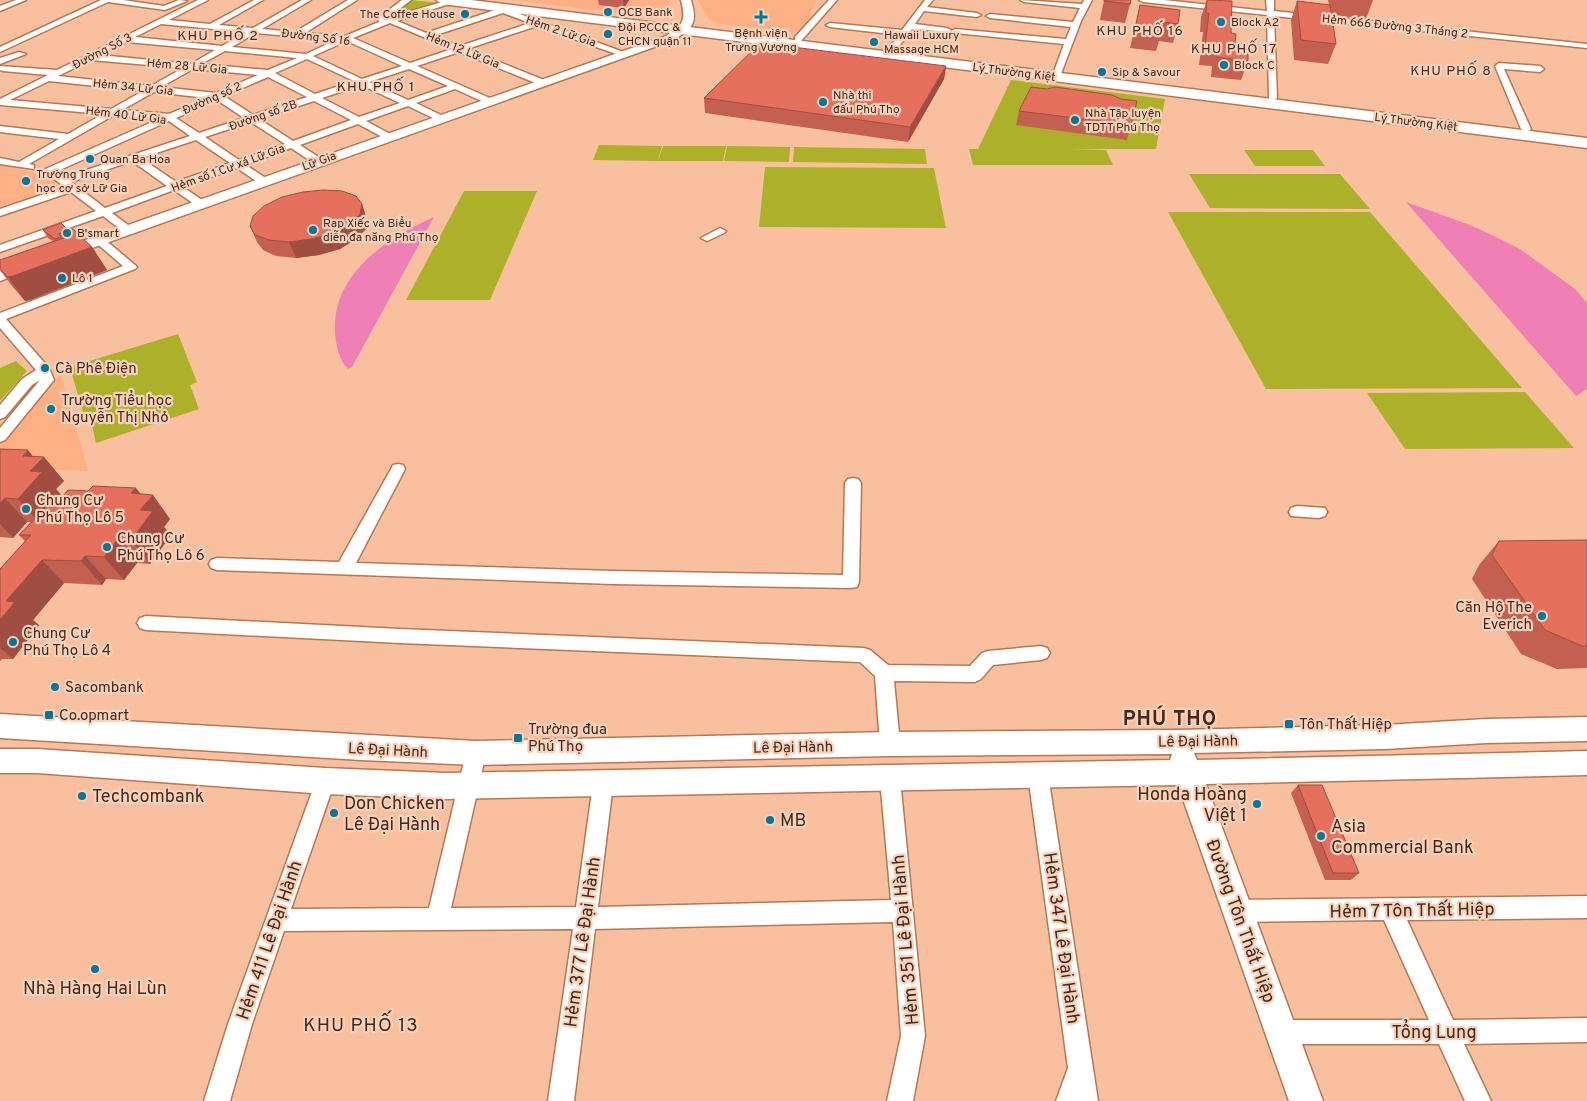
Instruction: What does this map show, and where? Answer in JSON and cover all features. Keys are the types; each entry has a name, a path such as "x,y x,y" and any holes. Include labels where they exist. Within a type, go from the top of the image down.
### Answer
{"main road":[{"name":"Lý Thường Kiệt","path":"450,0 505,10 641,23"},
{"name":"Lý Thường Kiệt","path":"477,0 641,23 679,32 712,34 1273,98 1587,137"},
{"path":"641,23 687,5 690,19 679,32"},
{"path":"641,23 656,31 658,34 656,38"},
{"name":"Lý Thường Kiệt","path":"679,32 798,39 888,54"},
{"name":"Lữ Gia","path":"639,47 656,38 679,32"},
{"name":"Lữ Gia","path":"0,276 22,255 99,240 622,53 652,44 679,32"},
{"name":"Lý Thường Kiệt","path":"1057,74 1587,143"},
{"name":"Lê Đại Hành","path":"0,726 361,748 476,753 890,744 1177,742 1385,737 1486,731 1587,729"},
{"name":"Đường Tôn Thất Hiệp","path":"1177,742 1306,1101"},
{"path":"890,744 890,779"},
{"name":"Lê Đại Hành","path":"0,762 37,761 325,780 468,786 890,779 1038,774 1587,763"}],"street":[{"path":"0,9 22,0"},
{"path":"0,50 107,0 165,8 185,0"},
{"name":"Đường Số 3","path":"0,102 204,0"},
{"path":"212,26 259,0"},
{"path":"22,164 307,0"},
{"path":"297,34 353,0"},
{"path":"384,21 407,0"},
{"path":"384,21 450,0"},
{"path":"798,39 833,0"},
{"path":"888,54 929,0"},
{"path":"1024,0 1086,3 1057,74"},
{"name":"Hẻm 666 Đường 3 Tháng 2","path":"1143,0 1587,46"},
{"path":"1270,0 1273,98"},
{"path":"88,9 107,11"},
{"path":"922,9 977,15"},
{"path":"427,35 505,10"},
{"name":"Hẻm 2 Lữ Gia","path":"505,10 622,53"},
{"path":"947,30 949,12"},
{"path":"990,16 1076,25"},
{"name":"Hẻm 12 Lữ Gia","path":"384,21 427,35 541,82"},
{"name":"Đường số 2","path":"46,172 348,39 384,21"},
{"name":"Đường Số 16","path":"160,22 348,39 489,101"},
{"name":"Đường số 2B","path":"64,181 538,23"},
{"path":"830,25 904,33"},
{"path":"909,26 1070,42"},
{"path":"126,39 306,56 440,118"},
{"path":"2,62 22,54"},
{"name":"Hẻm 28 Lữ Gia","path":"90,57 268,73 389,136"},
{"path":"2,62 58,73"},
{"path":"1526,129 1499,66 1540,69"},
{"name":"Hẻm 34 Lữ Gia","path":"48,78 217,96 319,162"},
{"name":"Hẻm số 1 Cư xá Lữ Gia","path":"0,249 22,255 104,212 456,86"},
{"name":"Hẻm 40 Lữ Gia","path":"0,102 168,118 264,182"},
{"path":"0,129 70,137"},
{"path":"134,158 201,204"},
{"path":"0,162 22,164 46,172 64,181 128,230"},
{"path":"0,213 74,188"},
{"path":"707,238 720,231"},
{"path":"0,234 22,255"},
{"path":"0,437 47,380 44,371 6,333 0,318 131,267 99,240"},
{"path":"0,414 28,382 44,371"},
{"path":"344,569 398,469"},
{"path":"217,564 716,581 851,582 853,483"},
{"path":"1297,512 1319,512"},
{"path":"146,623 400,636 864,655 884,672 975,674 988,658 1041,653"},
{"path":"884,672 890,744"},
{"path":"437,919 476,753"},
{"name":"Hẻm 347 Lê Đại Hành","path":"1038,774 1086,1101"},
{"name":"Hẻm 351 Lê Đại Hành","path":"890,779 913,1036 900,1101"},
{"name":"Hẻm 411 Lê Đại Hành","path":"217,1101 240,1024 325,780"},
{"name":"Hẻm 377 Lê Đại Hành","path":"561,1101 603,784"},
{"name":"Hẻm 7 Tôn Thất Hiệp","path":"1237,911 1391,911 1587,907"},
{"path":"277,920 585,918 903,911"},
{"path":"1391,911 1478,1101"},
{"name":"Tổng Lung","path":"1281,1032 1587,1030"},
{"path":"1069,1101 1080,1067"}],"shaded area":[{"path":"411,0 440,3 402,15 393,14"},
{"path":"510,0 669,0 672,14 661,18"},
{"name":"Bệnh viện Trưng Vương","path":"698,0 817,0 810,14 815,15 800,33 713,23"},
{"path":"1011,80 1165,99 1156,149 1069,149 1106,150 1113,165 973,165 969,149 978,149"},
{"path":"599,145 662,146 658,161 593,160"},
{"path":"663,146 726,146 723,161 658,161"},
{"path":"727,146 790,147 789,162 724,161"},
{"path":"794,147 925,149 927,164 793,162"},
{"path":"1244,150 1313,150 1325,166 1255,166"},
{"name":"Trường Trung học cơ sở Lữ Gia","path":"0,166 41,174 64,188 0,210"},
{"path":"765,167 934,168 946,228 759,227"},
{"path":"1189,174 1340,174 1370,209 1210,208"},
{"path":"464,191 537,191 490,300 406,300"},
{"path":"1406,202 1470,225 1520,249 1575,289 1587,303 1587,389 1576,396"},
{"path":"1168,212 1370,212 1522,388 1266,389"},
{"path":"434,217 352,367 348,369 338,352 335,333 336,312 342,293 352,276 365,261 398,236"},
{"path":"178,334 197,382 190,385 199,409 96,443 90,418 85,420 70,367"},
{"path":"16,361 27,371 0,401 0,368"},
{"name":"Trường Tiểu học Nguyễn Thị Nhỏ","path":"61,374 88,471 0,468 0,443"},
{"path":"1525,392 1574,448 1405,449 1367,393"}],"building":[{"path":"1104,0 1131,0 1130,4"},
{"path":"1207,0 1232,1 1231,33 1236,34 1235,43 1248,44 1248,61 1217,57 1218,47 1205,45 1209,13 1206,13"},
{"path":"1297,1 1330,5 1336,44 1301,40"},
{"path":"1140,5 1180,10 1178,24 1163,22 1162,31 1135,29"},
{"name":"Nhà thi đấu Phú Thọ","path":"760,43 946,66 910,127 704,98"},
{"path":"1031,87 1047,89 1055,87 1112,95 1121,99 1137,101 1131,125 1019,111"},
{"path":"323,190 342,191 356,196 362,204 360,214 350,224 333,233 312,239 289,242 269,240 255,235 250,226 253,216 264,206 282,197"},
{"path":"61,223 68,230 59,234 61,237 55,239 43,230"},
{"path":"73,229 92,247 13,276 8,277 0,269 0,260 64,238 59,234"},
{"path":"0,449 28,450 23,456 44,457 30,471 42,472 18,499 5,498 0,503"},
{"path":"93,486 136,488 131,493 153,495 140,510 153,511 131,540 117,540 104,557 85,556 81,561 42,560 6,601 15,602 0,620 0,569 31,535 19,535 46,507 54,507 68,490 88,491"},
{"path":"1587,540 1587,646 1582,646 1545,630 1492,555 1499,541"},
{"path":"1298,785 1322,785 1359,873 1333,873"}],"place":[{"name":"OCB Bank","path":"608,12"},
{"name":"The Coffee House","path":"465,14"},
{"name":"Bệnh viện Trưng Vương","path":"761,17"},
{"name":"Block A2","path":"1221,22"},
{"name":"Đội PCCC & CHCN quận 11","path":"608,34"},
{"name":"Hawaii Luxury Massage HCM","path":"874,42"},
{"name":"Block C","path":"1224,65"},
{"name":"Sip & Savour","path":"1102,72"},
{"name":"Nhà thi đấu Phú Thọ","path":"823,102"},
{"name":"Nhà Tập luyện TDTT Phú Thọ","path":"1075,120"},
{"name":"Quan Ba Hoa","path":"90,159"},
{"name":"Trường Trung học cơ sở Lữ Gia","path":"26,181"},
{"name":"Rạp Xiếc và Biểu diễn đa năng Phú Thọ","path":"313,230"},
{"name":"B'smart","path":"67,233"},
{"name":"Lô 1","path":"62,278"},
{"name":"Cà Phê Điện","path":"45,368"},
{"name":"Trường Tiểu học Nguyễn Thị Nhỏ","path":"51,409"},
{"name":"Chung Cư Phú Thọ Lô 5","path":"26,509"},
{"name":"Chung Cư Phú Thọ Lô 6","path":"107,547"},
{"name":"Căn Hộ The Everich","path":"1542,616"},
{"name":"Chung Cư Phú Thọ Lô 4","path":"13,642"},
{"name":"Sacombank","path":"55,687"},
{"name":"Co.opmart","path":"49,715"},
{"name":"Tôn Thất Hiệp","path":"1289,724"},
{"name":"Trường đua Phú Thọ","path":"518,738"},
{"name":"Techcombank","path":"82,796"},
{"name":"Honda Hoàng Việt 1","path":"1257,804"},
{"name":"Don Chicken Lê Đại Hành","path":"334,813"},
{"name":"MB","path":"770,820"},
{"name":"Asia Commercial Bank","path":"1321,836"},
{"name":"Nhà Hàng Hai Lùn","path":"95,969"}],"district":[{"name":"KHU PHỐ 16","path":"1140,30"},
{"name":"KHU PHỐ 2","path":"218,35"},
{"name":"KHU PHỐ 17","path":"1234,48"},
{"name":"KHU PHỐ 8","path":"1451,70"},
{"name":"KHU PHỐ 1","path":"376,86"},
{"name":"PHÚ THỌ","path":"1170,718"},
{"name":"KHU PHỐ 13","path":"361,1024"}]}
